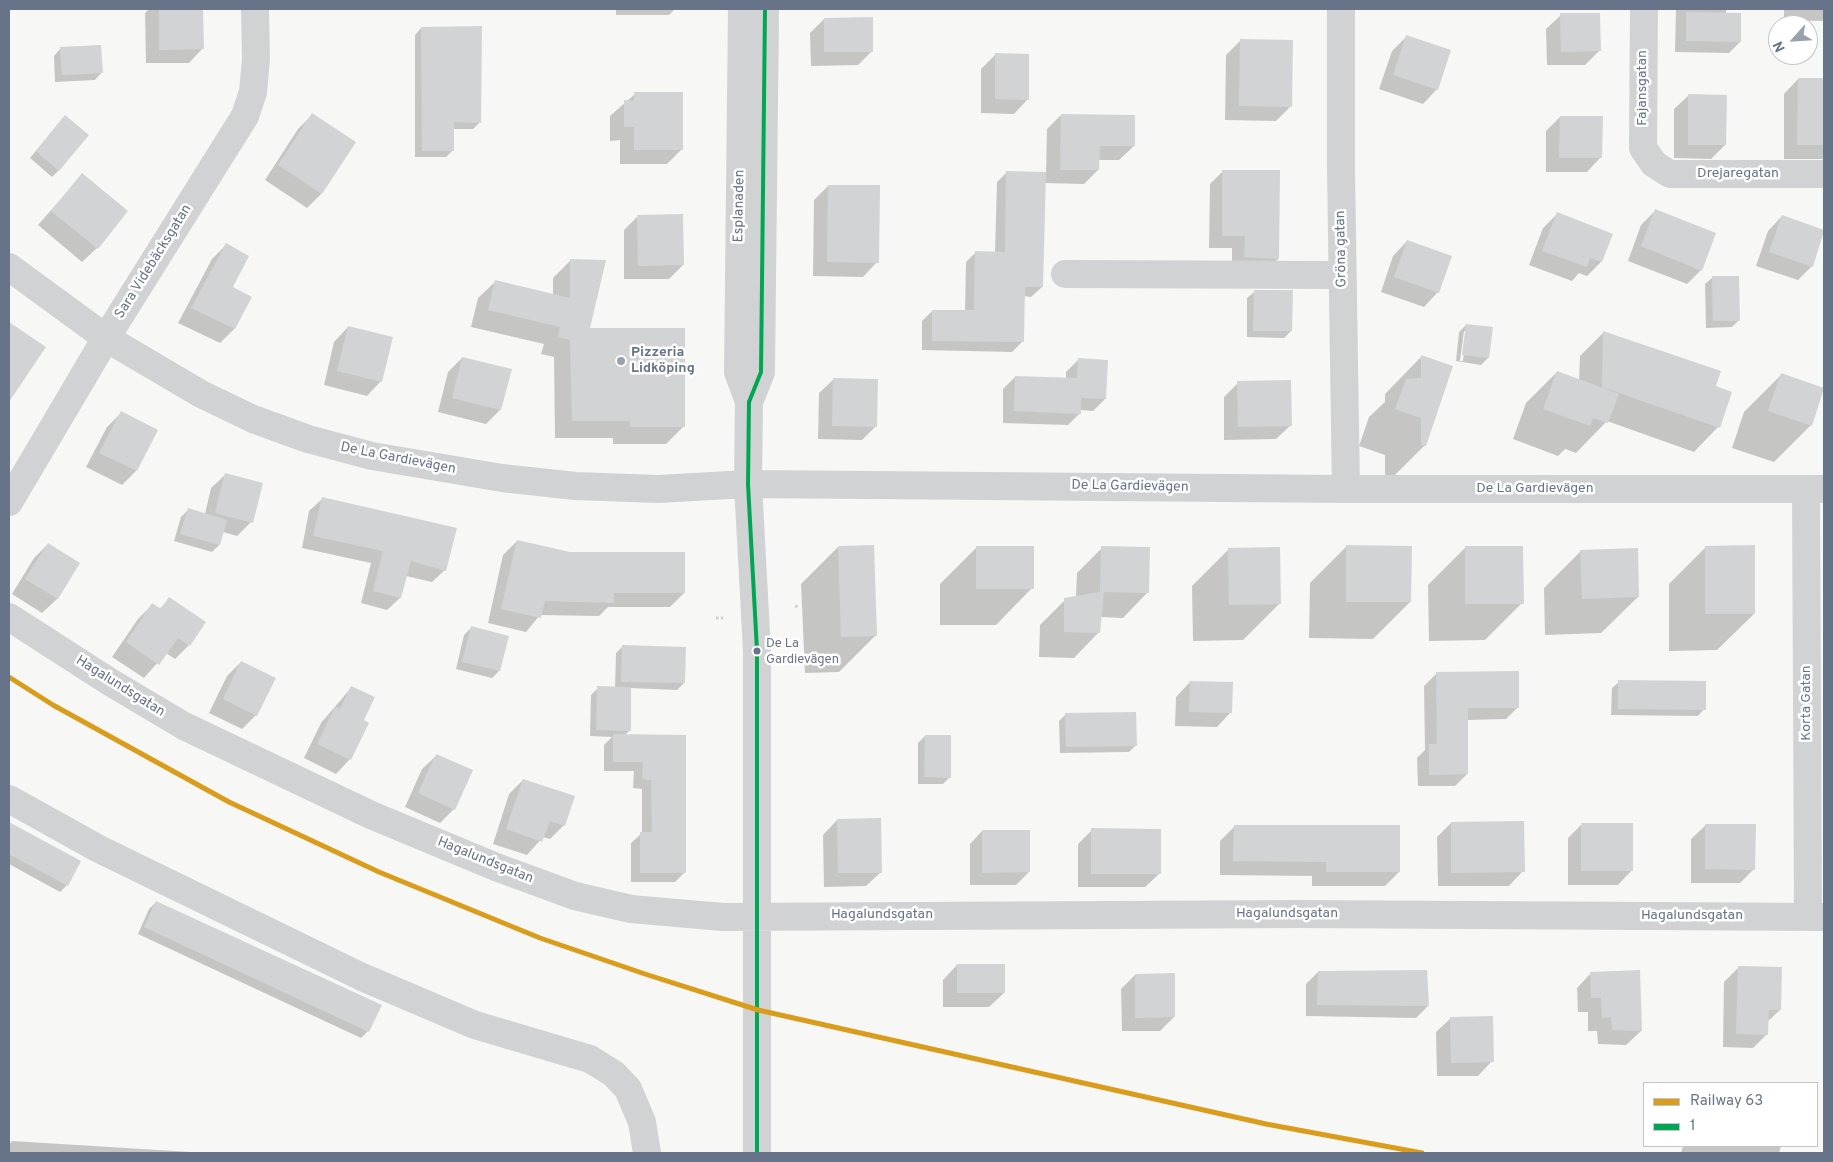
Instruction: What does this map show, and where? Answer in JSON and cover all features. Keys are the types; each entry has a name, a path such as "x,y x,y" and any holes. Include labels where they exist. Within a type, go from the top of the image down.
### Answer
{"street":[{"name":"Sara Videbäcksgatan","path":"9,502 106,338 245,116 253,92 256,58 255,9"},
{"name":"Esplanaden","path":"742,9 738,372 749,402 748,484 757,651 756,915 758,1153"},
{"name":"Esplanaden","path":"749,402 761,372 765,9"},
{"name":"Gröna gatan","path":"1341,9 1342,274 1346,490"},
{"name":"Fajansgatan","path":"1644,9 1643,148 1654,164"},
{"name":"Drejaregatan","path":"1654,164 1670,174 1824,174"},
{"name":"De La Gardievägen","path":"9,267 106,338 201,394 253,419 308,439 372,456 502,478 575,486 658,489 748,484 1346,490 1815,489"},
{"path":"1065,274 1342,274"},
{"name":"Korta Gatan","path":"1815,489 1816,917"},
{"name":"Hagalundsgatan","path":"9,617 110,682 184,726 371,814 496,867 575,896 631,909 723,917 756,915 1300,914 1816,917"},
{"path":"9,799 99,848 362,977 475,1025 590,1060 614,1074 628,1089 642,1122 647,1153"}],"path":[{"path":"716,618 723,618"}],"building":[{"path":"159,9 203,9 204,49 159,50"},
{"path":"1686,12 1741,13 1741,42 1686,41"},
{"path":"1560,13 1600,13 1601,51 1561,52"},
{"path":"873,17 873,52 824,52 824,18"},
{"path":"482,26 481,123 454,122 454,151 422,151 421,27"},
{"path":"1406,35 1451,50 1438,90 1393,75"},
{"path":"1240,39 1293,40 1292,107 1239,106"},
{"path":"101,45 103,73 62,75 60,47"},
{"path":"995,53 1029,54 1029,100 995,99"},
{"path":"1798,78 1824,78 1824,145 1797,145"},
{"path":"634,92 683,92 683,150 634,150 634,127 624,127 624,100 634,101"},
{"path":"1688,94 1727,95 1726,145 1688,145"},
{"path":"312,113 356,142 322,194 278,165"},
{"path":"1061,114 1135,115 1135,146 1100,146 1099,170 1060,170"},
{"path":"65,115 89,135 59,171 36,151"},
{"path":"1560,116 1603,116 1602,158 1559,158"},
{"path":"1222,170 1280,170 1279,259 1244,257 1245,236 1222,236"},
{"path":"1006,171 1046,172 1043,287 1025,287 1024,342 932,341 932,310 974,310 975,251 1005,252"},
{"path":"82,173 128,211 98,249 51,211"},
{"path":"828,185 880,185 879,263 827,262"},
{"path":"1655,209 1716,233 1702,271 1641,246"},
{"path":"1557,212 1613,234 1602,262 1590,258 1587,267 1542,251"},
{"path":"683,214 684,265 638,266 637,215"},
{"path":"1782,215 1824,230 1813,267 1769,252"},
{"path":"1407,240 1452,256 1439,293 1394,277"},
{"path":"226,243 249,256 233,287 252,297 235,329 191,308"},
{"path":"570,259 606,260 590,328 685,328 685,427 630,427 630,421 572,421 570,340 558,337 560,327 488,310 495,280 570,298"},
{"path":"1712,276 1739,276 1740,321 1713,321"},
{"path":"1254,290 1293,290 1292,331 1253,331"},
{"path":"9,322 46,347 9,402"},
{"path":"1466,324 1493,327 1489,358 1462,355"},
{"path":"348,326 393,337 382,382 337,371"},
{"path":"1603,331 1721,371 1716,386 1732,392 1720,428 1602,387"},
{"path":"1421,355 1453,366 1426,446 1421,445 1421,418 1395,409 1406,379 1421,378"},
{"path":"462,357 512,369 501,410 452,398"},
{"path":"1078,358 1108,360 1106,399 1081,398 1081,414 1014,411 1015,376 1077,378"},
{"path":"1557,371 1619,394 1608,423 1593,418 1590,426 1543,409"},
{"path":"1781,373 1824,388 1812,426 1768,411"},
{"path":"833,378 878,379 877,427 832,426"},
{"path":"1291,380 1292,426 1238,427 1237,381"},
{"path":"121,411 158,430 137,471 99,453"},
{"path":"225,473 263,483 253,523 215,513"},
{"path":"322,497 457,528 446,571 411,561 401,598 373,591 383,551 313,536"},
{"path":"188,508 227,520 220,545 180,534"},
{"path":"517,540 570,552 685,552 685,593 614,593 614,603 545,601 541,618 501,609"},
{"path":"48,543 80,563 58,599 25,579"},
{"path":"874,545 877,636 841,637 838,546"},
{"path":"1346,545 1412,546 1411,602 1346,602"},
{"path":"1755,545 1755,614 1705,614 1705,546"},
{"path":"976,546 1034,546 1034,589 976,589"},
{"path":"1101,546 1150,547 1149,593 1104,592 1100,633 1064,632 1064,598 1100,592"},
{"path":"1465,546 1523,546 1524,604 1465,604"},
{"path":"1280,547 1281,604 1229,605 1228,548"},
{"path":"1638,548 1639,597 1582,599 1580,550"},
{"path":"169,597 206,622 190,646 178,638 159,665 126,642 152,603 161,609"},
{"path":"471,626 509,636 500,671 462,662"},
{"path":"622,645 686,647 685,683 621,682"},
{"path":"241,661 276,678 257,716 223,699"},
{"path":"1519,671 1519,708 1468,708 1468,774 1429,775 1429,744 1437,744 1436,672"},
{"path":"1618,680 1706,681 1706,710 1618,709"},
{"path":"1190,681 1233,682 1232,713 1189,712"},
{"path":"351,686 375,697 364,720 369,723 351,760 317,744 335,707 340,709"},
{"path":"597,686 631,687 631,731 596,730"},
{"path":"1136,712 1137,746 1066,747 1065,713"},
{"path":"613,734 686,735 686,873 640,873 640,832 652,832 651,780 642,779 643,762 613,762"},
{"path":"925,735 951,735 951,778 924,777"},
{"path":"436,754 473,770 455,810 418,793"},
{"path":"523,779 575,796 565,826 550,821 542,842 506,829"},
{"path":"881,818 882,873 838,873 837,819"},
{"path":"1524,821 1525,872 1451,873 1451,822"},
{"path":"9,822 81,861 68,886 9,854"},
{"path":"1581,823 1633,823 1633,871 1581,871"},
{"path":"1705,824 1756,824 1755,870 1705,869"},
{"path":"1234,825 1400,825 1400,872 1326,872 1326,862 1233,861"},
{"path":"1091,828 1161,829 1161,874 1091,874"},
{"path":"982,830 1030,830 1030,872 982,873"},
{"path":"156,901 382,1005 369,1032 144,927"},
{"path":"957,964 1005,964 1005,993 957,993"},
{"path":"1738,966 1782,967 1781,1010 1769,1010 1768,1035 1736,1034"},
{"path":"1427,970 1429,1006 1317,1005 1318,971"},
{"path":"1640,970 1642,1031 1612,1030 1611,1017 1602,1018 1601,998 1591,998 1590,972"},
{"path":"1175,973 1175,1017 1135,1018 1135,974"},
{"path":"1493,1016 1494,1062 1451,1063 1450,1017"}],"rail line":[{"name":"63","path":"9,677 53,705 229,802 379,872 540,938 645,974 758,1010 1266,1124 1422,1153"}],"transit line":[{"name":"1","path":"757,1153 757,651 748,484 749,402 761,372 765,9"}],"place":[{"name":"Pizzeria Lidköping","path":"621,361"},
{"name":"De La Gardievägen","path":"757,651"}]}
